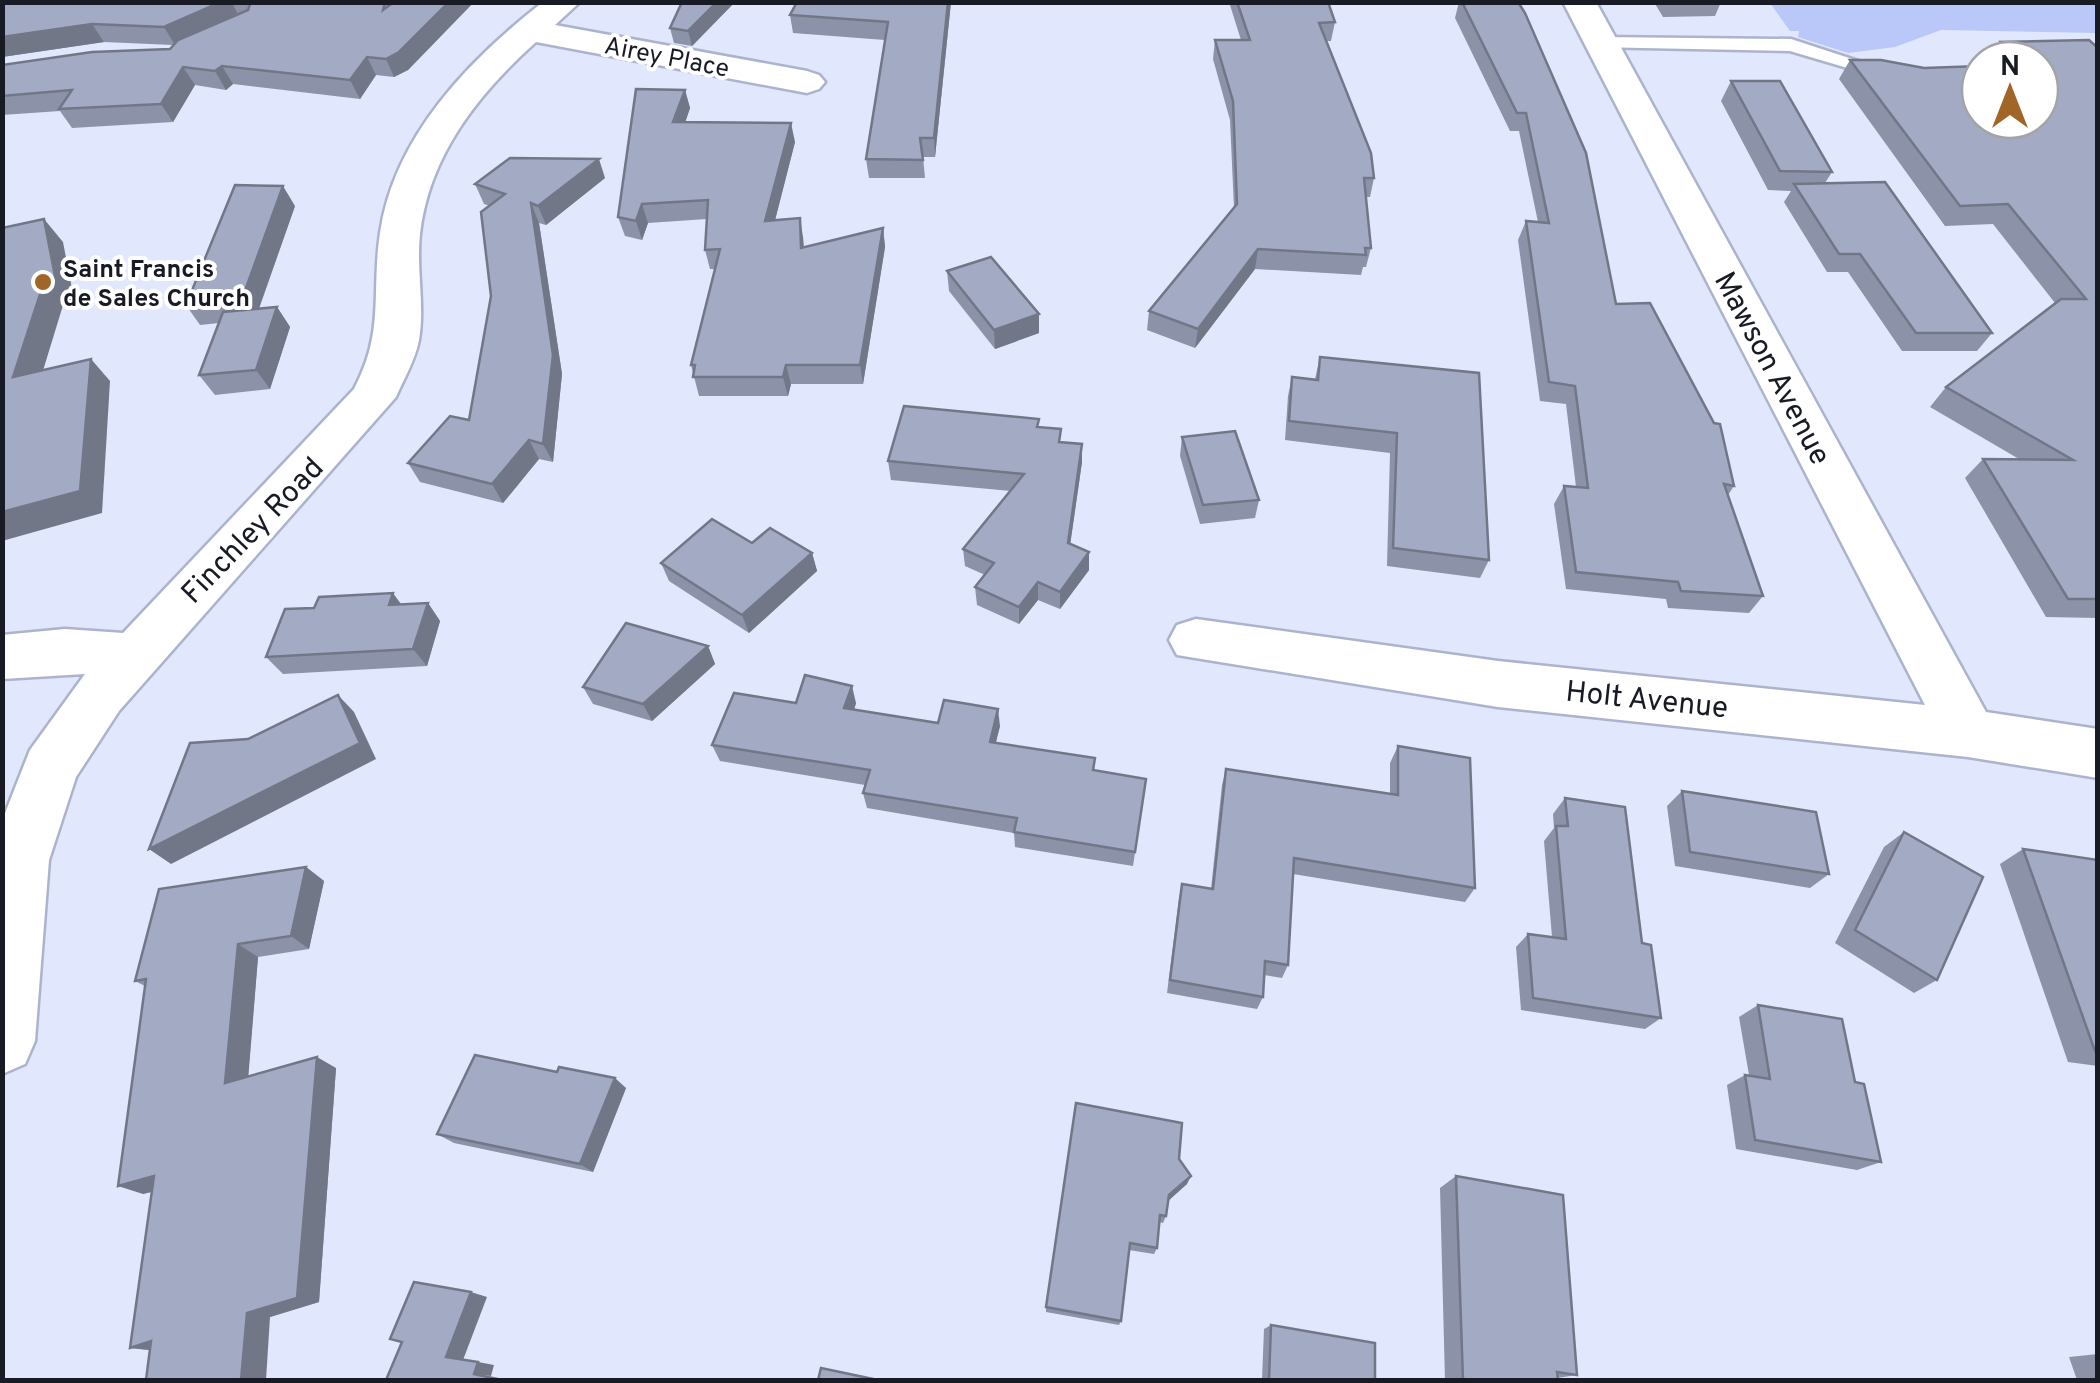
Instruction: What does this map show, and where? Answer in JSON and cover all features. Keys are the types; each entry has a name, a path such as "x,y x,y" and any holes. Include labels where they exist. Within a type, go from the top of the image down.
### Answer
{"street":[{"name":"Mawson Avenue","path":"1579,2 1968,733"},
{"name":"Airey Place","path":"546,16 807,82"},
{"name":"Finchley Road","path":"2,1042 19,860 37,801 72,732 134,656 372,397 394,353 400,233 410,188 434,140 477,80 546,16"},
{"name":"Holt Avenue","path":"1196,640 1498,684 1968,733 2098,754"},
{"path":"2,658 65,651 134,656"}],"lane":[{"path":"1600,43 1792,44 1869,70 1912,78"}],"shaded area":[{"path":"1770,3 2097,3 2097,33 1941,30 1895,47 1848,53 1798,37 1799,31 1790,31"}],"building":[{"path":"2,2 221,2 164,27 92,24 2,37"},
{"path":"243,2 385,2 383,10 394,2 449,2 399,52 386,59 367,57 350,80 222,66 215,71 183,67 161,104 59,109 72,90 2,96 2,65 92,52 170,49 178,40 248,10 250,4"},
{"path":"682,2 717,2 688,31 670,28"},
{"path":"797,2 948,2 934,138 920,138 923,160 866,159 888,22 790,15"},
{"path":"1237,2 1328,2 1335,22 1319,23 1371,153 1374,178 1364,178 1371,248 1365,248 1366,255 1258,249 1198,329 1149,311 1237,204 1233,101 1215,40 1250,40"},
{"path":"1462,2 1518,2 1525,13 1586,153 1616,304 1650,303 1714,423 1720,424 1734,486 1724,484 1763,596 1681,591 1678,582 1576,572 1564,486 1588,488 1575,386 1549,382 1526,221 1549,223 1526,113 1517,113"},
{"path":"2089,40 2098,48 2098,599 2068,599 1983,459 2073,460 1946,387 2061,299 2086,299 2008,204 1960,206 1850,60 1881,60 1924,68 1960,67 1960,140 2060,140 2060,41"},
{"path":"1731,81 1780,81 1832,172 1780,171"},
{"path":"636,89 685,90 673,122 791,123 765,221 800,218 801,248 883,228 860,365 786,365 783,377 693,377 695,365 691,365 720,249 705,250 708,200 642,204 636,221 618,217"},
{"path":"510,158 599,159 538,206 531,203 553,355 543,444 529,440 492,484 408,463 450,416 469,420 491,296 481,212 505,194 475,184"},
{"path":"1885,182 1992,333 1916,333 1860,254 1839,254 1794,184"},
{"path":"235,185 283,186 242,299 186,305"},
{"path":"44,219 55,276 45,279 13,377 91,359 80,491 2,512 2,228"},
{"path":"991,257 1039,314 994,330 947,271"},
{"path":"277,307 256,370 199,375 223,312"},
{"path":"1320,357 1479,373 1489,560 1393,548 1397,433 1289,421 1292,377 1318,380"},
{"path":"904,406 1039,419 1037,427 1061,429 1059,442 1082,444 1068,543 1089,552 1060,592 1038,582 1019,607 975,587 994,563 963,549 1024,474 888,461"},
{"path":"1235,431 1259,500 1203,505 1182,437"},
{"path":"712,519 752,543 770,528 812,553 742,615 661,563"},
{"path":"393,593 389,605 428,603 413,649 266,657 285,609 314,608 319,597"},
{"path":"626,623 708,646 643,704 583,687"},
{"path":"805,675 852,686 844,708 938,723 944,700 998,709 990,742 1095,758 1093,770 1146,779 1135,852 1014,832 1017,818 863,793 870,770 712,745 734,693 796,703"},
{"path":"338,695 360,743 149,849 190,743 248,739"},
{"path":"1398,746 1470,758 1475,888 1294,858 1288,965 1265,961 1263,997 1170,980 1182,884 1213,889 1226,769 1398,795"},
{"path":"1682,791 1816,812 1829,874 1690,852"},
{"path":"1565,798 1625,807 1642,943 1651,945 1661,1018 1533,998 1528,934 1566,939 1556,826 1568,826"},
{"path":"1904,832 1983,877 1937,980 1855,930"},
{"path":"2023,849 2098,860 2098,1051 2095,1051"},
{"path":"306,867 291,936 238,944 225,1083 317,1057 297,1298 247,1313 241,1380 146,1380 151,1341 130,1348 154,1176 118,1186 146,979 135,981 159,889"},
{"path":"1758,1005 1842,1019 1855,1082 1864,1084 1881,1162 1755,1140 1745,1075 1770,1079"},
{"path":"475,1055 557,1072 559,1067 615,1078 580,1164 437,1134"},
{"path":"1076,1103 1182,1123 1179,1159 1191,1176 1169,1195 1166,1216 1160,1215 1157,1248 1130,1243 1121,1321 1046,1307"},
{"path":"1456,1176 1563,1195 1577,1375 1557,1372 1558,1380 1463,1380"},
{"path":"414,1282 471,1292 446,1357 478,1362 474,1374 502,1380 386,1380 402,1342 390,1339"},
{"path":"1271,1325 1375,1343 1375,1380 1269,1380"},
{"path":"821,1368 878,1380 818,1380"}],"place":[{"name":"Saint Francis de Sales Church","path":"43,282"}]}
